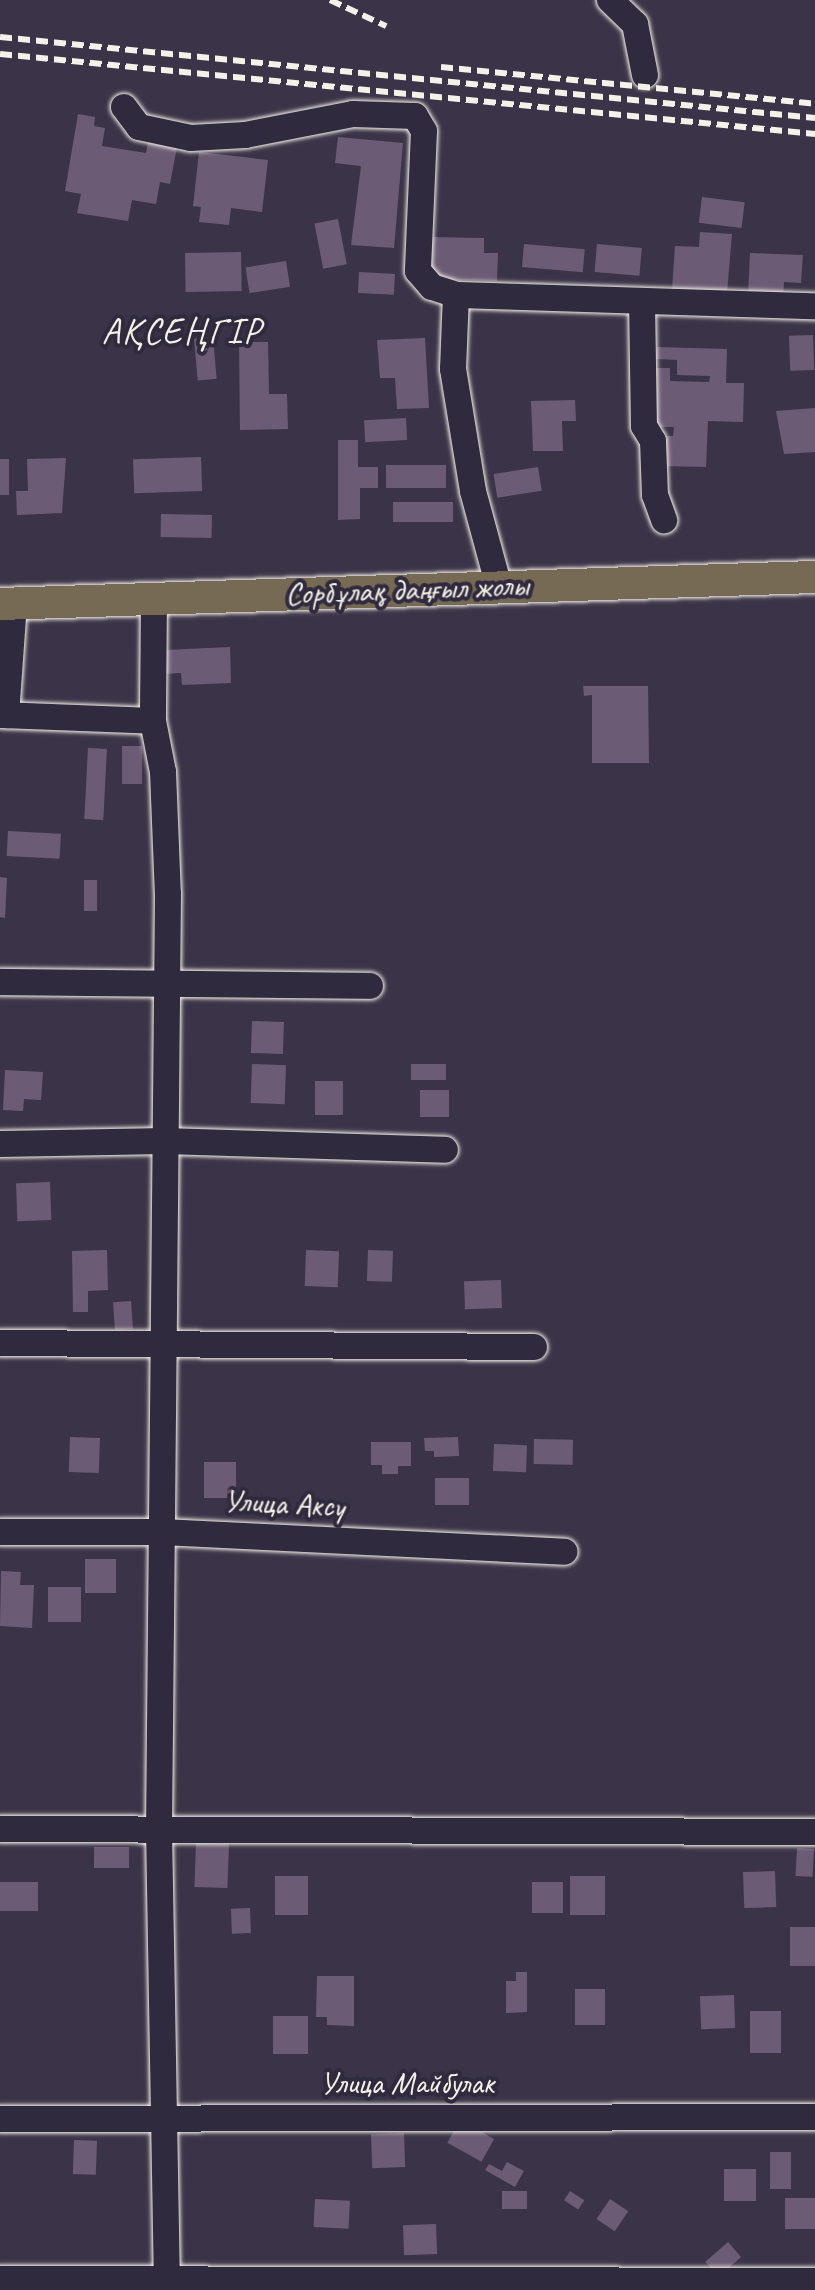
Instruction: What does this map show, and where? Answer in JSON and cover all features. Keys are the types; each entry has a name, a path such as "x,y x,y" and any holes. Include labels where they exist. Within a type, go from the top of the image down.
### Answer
{"main road":[{"name":"Сорбұлақ даңғыл жолы","path":"7,604 815,577"}],"street":[{"path":"610,0 635,24 645,75"},
{"path":"124,107 139,127 191,138 245,135 353,114 398,112 415,116 424,131 418,271 432,287 456,295 815,306"},
{"path":"456,295 453,369 473,491 499,587"},
{"path":"642,301 644,426 653,441 655,495 664,520"},
{"path":"154,598 153,721 163,772 167,982 159,1829 167,2286"},
{"path":"7,604 3,715 153,721"},
{"path":"0,982 370,986"},
{"path":"0,1144 165,1141 445,1150"},
{"path":"0,1343 534,1347"},
{"name":"Улица Аксу","path":"0,1532 162,1532 565,1552"},
{"path":"0,1829 815,1832"},
{"name":"Улица Майбулак","path":"0,2119 815,2117"},
{"path":"0,2279 167,2286 815,2281"}],"building":[{"path":"78,114 95,117 94,126 105,128 102,146 146,153 148,142 177,147 170,184 160,182 156,204 132,200 128,221 77,213 81,194 65,191"},
{"path":"338,137 403,143 394,248 351,245 361,166 335,163"},
{"path":"199,152 268,160 262,212 231,208 229,225 199,222 201,207 193,206"},
{"path":"702,197 745,202 742,228 699,223"},
{"path":"338,219 347,264 323,269 314,224"},
{"path":"700,232 732,234 727,293 672,289 675,246 699,247"},
{"path":"428,237 484,238 484,253 498,253 497,281 427,279"},
{"path":"524,244 585,249 583,272 522,267"},
{"path":"597,244 642,248 639,276 595,272"},
{"path":"241,252 242,291 186,292 185,253"},
{"path":"750,253 803,255 801,283 784,282 783,298 748,297"},
{"path":"286,261 290,287 250,293 246,267"},
{"path":"359,272 395,274 394,295 358,293"},
{"path":"813,335 814,370 790,371 789,336"},
{"path":"213,337 217,379 198,380 194,339"},
{"path":"425,338 429,408 397,409 395,378 380,378 377,340"},
{"path":"239,342 268,342 269,394 287,394 288,429 240,430"},
{"path":"657,347 727,349 726,383 744,383 743,422 708,421 706,467 661,466 662,436 673,436 674,427 657,427 653,368 670,368 670,381 709,382 710,376 677,375 677,360 656,359"},
{"path":"575,400 576,421 562,421 563,451 533,451 531,401"},
{"path":"815,408 815,452 784,454 776,411"},
{"path":"406,418 407,440 365,442 364,420"},
{"path":"338,440 358,440 358,467 378,467 378,488 360,488 360,519 338,520"},
{"path":"201,457 202,491 134,493 133,459"},
{"path":"66,458 62,513 17,515 16,491 28,491 27,459"},
{"path":"0,459 9,459 9,495 0,495"},
{"path":"386,465 446,465 446,488 386,488"},
{"path":"538,467 542,491 497,498 494,474"},
{"path":"393,502 453,502 453,522 393,522"},
{"path":"161,514 212,515 212,538 161,537"},
{"path":"230,647 231,683 182,685 181,673 165,674 165,650"},
{"path":"583,686 648,686 649,763 592,763 592,695 584,696"},
{"path":"122,746 142,746 142,784 122,784"},
{"path":"88,748 107,749 103,820 84,819"},
{"path":"8,831 61,834 60,859 7,856"},
{"path":"0,877 7,878 5,918 0,917"},
{"path":"84,880 97,880 97,911 84,911"},
{"path":"252,1021 284,1022 283,1054 251,1053"},
{"path":"252,1064 286,1065 285,1104 251,1103"},
{"path":"411,1064 446,1064 446,1080 411,1080"},
{"path":"5,1070 43,1072 41,1100 24,1099 23,1111 3,1110"},
{"path":"315,1081 343,1081 343,1115 315,1115"},
{"path":"420,1090 449,1090 449,1117 420,1117"},
{"path":"50,1182 51,1220 17,1221 16,1183"},
{"path":"107,1250 108,1290 88,1291 88,1312 73,1312 72,1251"},
{"path":"306,1250 339,1251 338,1287 305,1286"},
{"path":"368,1250 393,1251 392,1282 367,1281"},
{"path":"501,1280 502,1308 465,1309 464,1281"},
{"path":"131,1301 133,1329 115,1330 113,1302"},
{"path":"70,1437 100,1438 99,1473 69,1472"},
{"path":"458,1437 459,1456 434,1457 434,1451 425,1451 424,1438"},
{"path":"534,1439 573,1440 573,1465 534,1464"},
{"path":"371,1442 411,1442 411,1466 398,1466 398,1474 382,1474 382,1465 371,1465"},
{"path":"494,1444 527,1445 526,1472 493,1471"},
{"path":"204,1462 236,1462 236,1498 204,1498"},
{"path":"435,1478 469,1478 469,1505 435,1505"},
{"path":"85,1559 116,1559 116,1593 85,1593"},
{"path":"1,1571 21,1572 20,1585 34,1585 32,1628 0,1626"},
{"path":"48,1587 81,1587 81,1622 48,1622"},
{"path":"196,1843 229,1844 227,1888 194,1887"},
{"path":"94,1847 129,1847 129,1868 94,1868"},
{"path":"797,1848 814,1849 813,1877 796,1876"},
{"path":"775,1871 776,1907 744,1908 743,1872"},
{"path":"275,1876 308,1876 308,1915 275,1915"},
{"path":"570,1876 605,1876 605,1915 570,1915"},
{"path":"0,1882 38,1882 38,1911 0,1911"},
{"path":"532,1882 563,1882 563,1913 532,1913"},
{"path":"250,1908 251,1933 232,1934 231,1909"},
{"path":"790,1927 815,1927 815,1966 790,1966"},
{"path":"516,1972 527,1972 527,2012 506,2013 506,1981 516,1981"},
{"path":"317,1976 354,1976 354,2026 327,2025 327,2017 316,2017"},
{"path":"575,1989 605,1989 605,2025 575,2025"},
{"path":"734,1995 735,2028 701,2029 700,1996"},
{"path":"750,2011 781,2011 781,2053 750,2053"},
{"path":"273,2016 308,2016 308,2054 273,2054"},
{"path":"360,2082 374,2083 373,2096 359,2095"},
{"path":"460,2120 494,2139 482,2162 447,2143"},
{"path":"404,2133 405,2167 372,2168 371,2134"},
{"path":"74,2140 97,2141 96,2175 73,2174"},
{"path":"770,2152 791,2152 791,2189 770,2189"},
{"path":"507,2162 524,2171 515,2187 485,2170 489,2164 502,2171"},
{"path":"724,2169 756,2169 756,2201 724,2201"},
{"path":"502,2191 527,2191 527,2209 502,2209"},
{"path":"570,2191 584,2200 578,2209 564,2200"},
{"path":"785,2198 815,2198 815,2229 785,2229"},
{"path":"315,2199 350,2201 348,2229 314,2227"},
{"path":"610,2199 628,2211 615,2231 597,2219"},
{"path":"436,2224 437,2254 404,2255 403,2225"},
{"path":"728,2242 741,2257 718,2277 705,2262"}],"railway":[{"path":"330,0 386,26"},
{"path":"0,37 815,118"},
{"path":"0,54 815,134"},
{"path":"441,67 815,104"}],"district":[{"name":"АҚСЕҢГІР","path":"182,332"}]}
